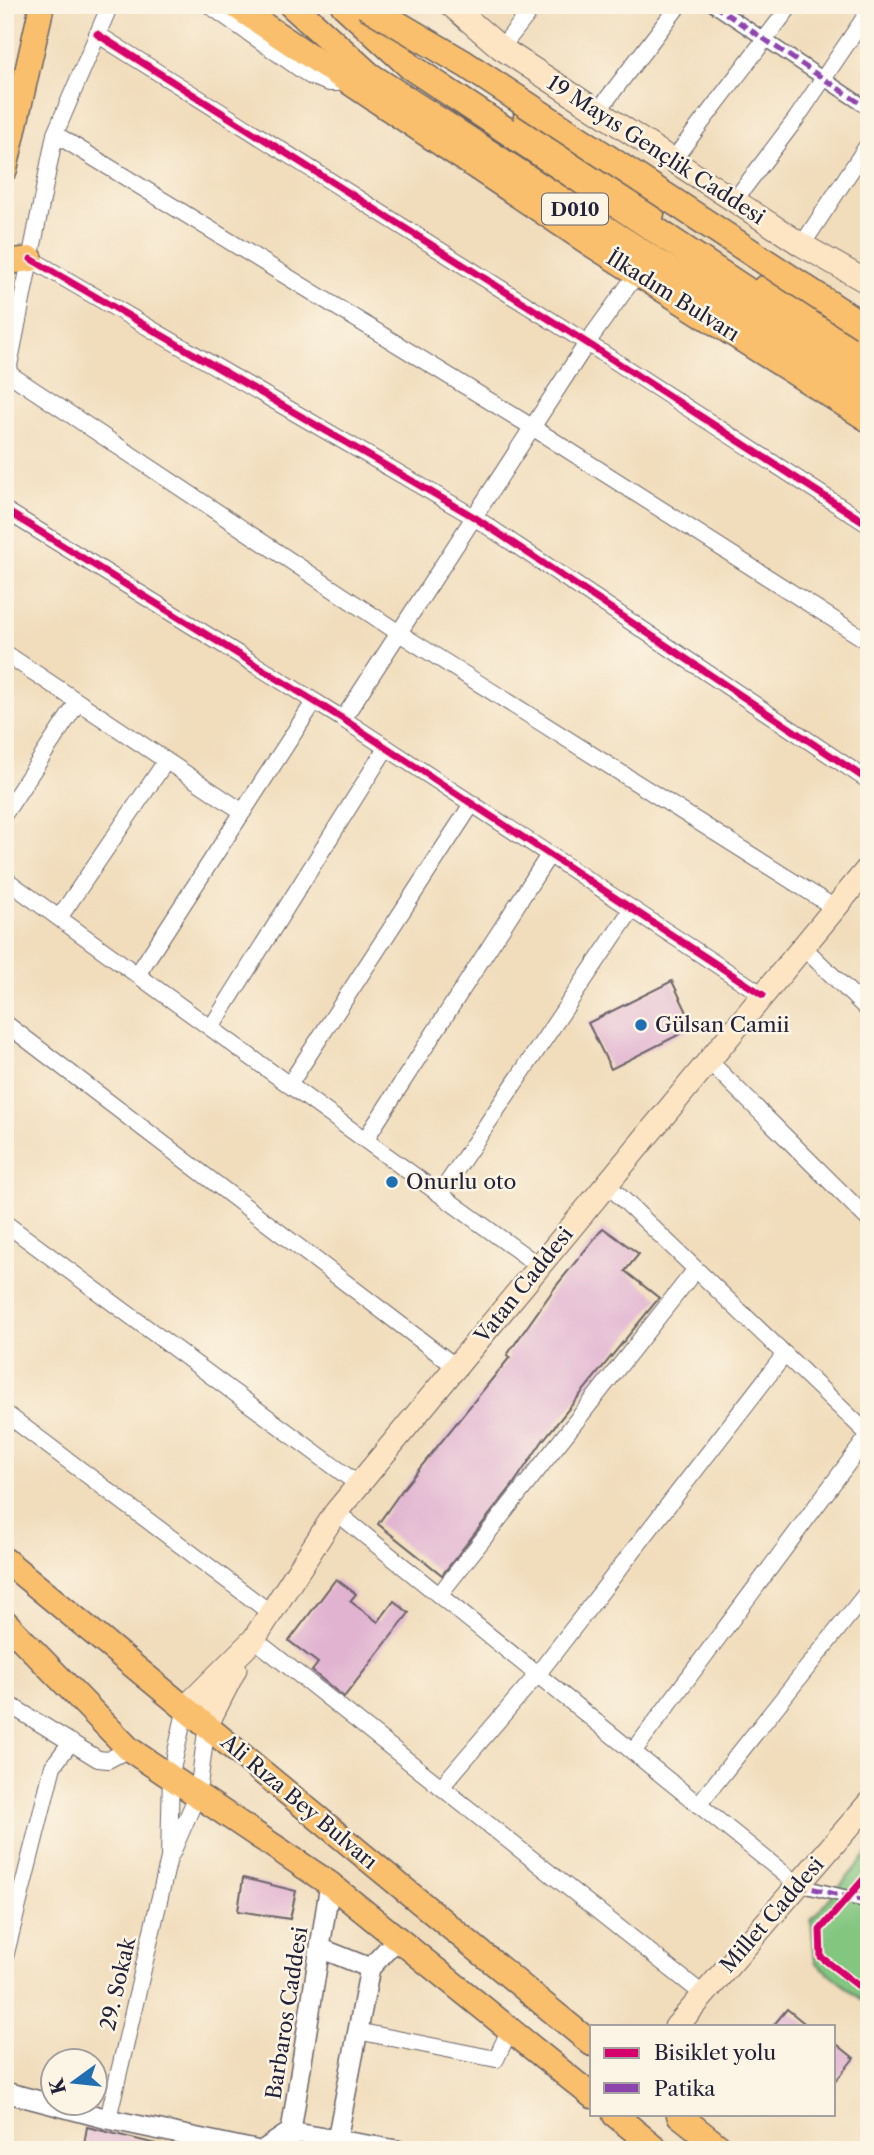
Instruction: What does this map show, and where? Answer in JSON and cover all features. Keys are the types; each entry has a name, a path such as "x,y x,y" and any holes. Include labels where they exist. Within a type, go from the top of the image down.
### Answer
{"highway":[{"name":"İlkadım Bulvarı","path":"292,5 370,76 869,400"},
{"name":"İlkadım Bulvarı","path":"344,5 411,67 869,372"},
{"path":"365,5 465,64 867,335"}],"main road":[{"path":"5,169 42,5"},
{"path":"34,32 53,5"},
{"path":"234,5 270,30"},
{"path":"248,5 270,30"},
{"path":"382,5 697,249 867,335"},
{"name":"19 Mayıs Gençlik Caddesi","path":"452,5 501,48 802,245 869,283"},
{"name":"İlkadım Bulvarı","path":"270,30 589,243 869,420"},
{"path":"5,267 14,261 31,258"},
{"name":"Vatan Caddesi","path":"186,1707 248,1646 272,1614 336,1512 869,867"},
{"name":"Ali Rıza Bey Bulvarı","path":"5,1560 207,1724 295,1802 590,2043"},
{"name":"Ali Rıza Bey Bulvarı","path":"5,1622 129,1749 171,1774 330,1884 590,2094"},
{"path":"207,1724 248,1646"},
{"name":"Millet Caddesi","path":"678,2025 869,1803"},
{"path":"616,2116 658,2150"},
{"path":"680,2116 723,2150"}],"street":[{"path":"110,5 55,134 7,379 399,633 835,908"},
{"path":"209,5 310,76 329,83 347,83"},
{"path":"501,48 535,5"},
{"path":"598,111 679,5"},
{"path":"713,5 869,109"},
{"path":"673,160 791,5"},
{"path":"734,201 796,119 869,10"},
{"path":"97,34 587,343 869,526"},
{"path":"55,134 532,427 869,642"},
{"path":"802,245 869,143"},
{"path":"31,258 474,517 869,781"},
{"path":"343,719 587,343 638,272"},
{"path":"5,510 343,719 763,995"},
{"path":"5,653 243,812"},
{"path":"5,813 78,702"},
{"path":"138,975 314,702"},
{"path":"211,1028 386,748"},
{"path":"59,918 166,761"},
{"path":"289,1085 472,804"},
{"path":"365,1140 549,855"},
{"path":"5,879 539,1266"},
{"path":"440,1194 632,909"},
{"path":"803,947 869,1012"},
{"path":"5,1023 456,1367"},
{"path":"709,1061 869,1220"},
{"path":"607,1184 869,1435 633,1752"},
{"path":"5,1223 359,1485"},
{"path":"439,1595 696,1269"},
{"path":"442,1787 537,1675 785,1354"},
{"path":"5,1413 272,1614"},
{"path":"336,1512 798,1885 869,1902"},
{"path":"698,1805 869,1590"},
{"path":"248,1646 442,1787 704,1995"},
{"path":"5,1702 98,1759 107,1760 129,1749"},
{"path":"169,1858 171,1774 186,1707"},
{"path":"169,1858 186,1826 198,1793 207,1724"},
{"path":"5,1957 52,1766 71,1742"},
{"name":"29. Sokak","path":"108,2119 169,1858"},
{"name":"Barbaros Caddesi","path":"289,2141 330,1884"},
{"path":"336,2145 370,1968 398,1938"},
{"path":"320,1948 370,1968"},
{"path":"357,2031 496,2059 510,2029"},
{"path":"5,2092 108,2119 255,2150"},
{"path":"263,2150 289,2141 397,2150"}],"green space":[{"path":"869,1852 869,2006 815,1962 811,1920"}],"building":[{"name":"Gülsan Camii","path":"672,981 694,1027 611,1069 588,1023"},
{"path":"603,1228 639,1254 625,1271 659,1298 544,1439 512,1486 442,1575 378,1524 402,1490 510,1357 507,1355 556,1286"},
{"path":"336,1579 356,1594 350,1601 378,1622 394,1601 409,1613 344,1697 312,1671 318,1663 289,1641"},
{"path":"243,1878 296,1891 290,1919 238,1911"},
{"path":"787,2009 807,2025 774,2025"},
{"path":"836,2044 854,2058 836,2080"},
{"path":"87,2127 156,2144 156,2150 83,2150"}],"marked path":[{"path":"713,5 869,109"},
{"path":"798,1885 869,1902"}],"cycle path":[{"path":"97,34 587,343 869,525"},
{"path":"31,259 474,517 869,781"},
{"path":"5,510 343,719 763,995"},
{"path":"869,1873 820,1930 821,1957 869,1994"}],"place":[{"name":"Gülsan Camii","path":"641,1025"},
{"name":"Onurlu oto","path":"392,1182"}]}
